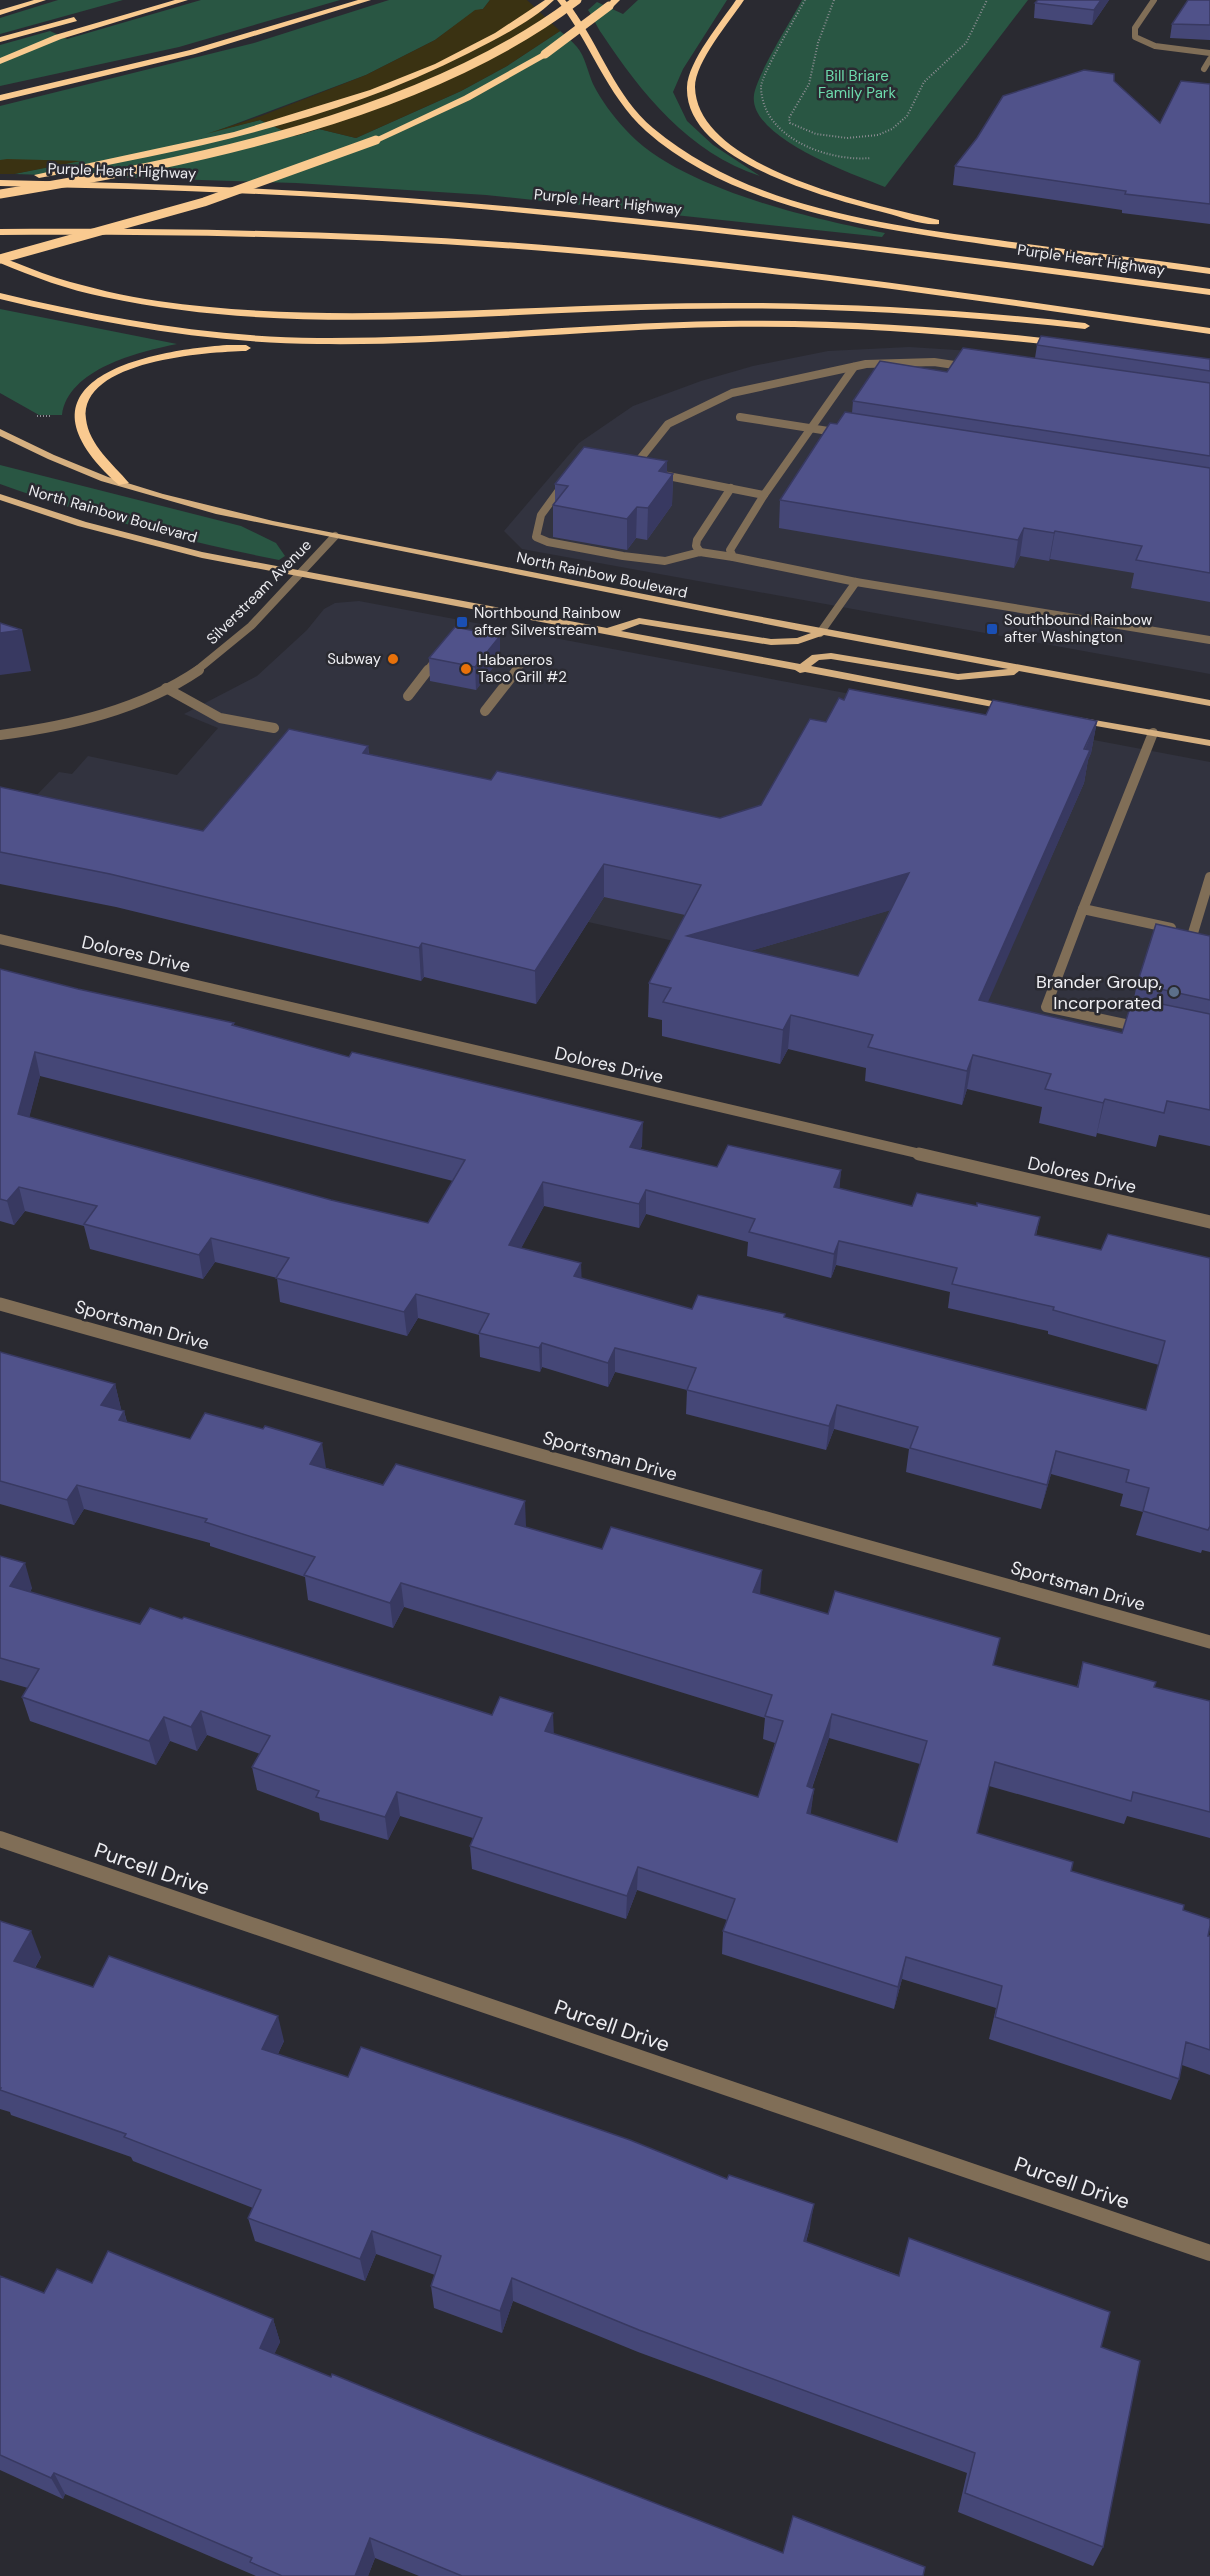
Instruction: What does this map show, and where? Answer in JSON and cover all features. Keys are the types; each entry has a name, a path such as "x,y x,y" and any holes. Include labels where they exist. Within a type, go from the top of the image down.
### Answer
{"highway":[{"path":"0,13 42,0"},
{"path":"0,61 58,37 184,0"},
{"path":"0,98 192,52 367,0"},
{"path":"0,183 100,165 196,144 340,102 461,53 501,33 550,0"},
{"path":"561,0 576,17 621,95 643,123 678,151 728,177 809,206 887,225 974,240 1210,271"},
{"path":"0,195 196,156 348,113 471,65 529,34 577,0"},
{"path":"3,261 204,202 376,140 456,104 545,54 616,0"},
{"path":"740,0 699,66 692,83 691,95 696,113 704,125 740,156 798,184 893,212 995,235 1180,267"},
{"path":"0,40 89,15"},
{"name":"Purple Heart Highway","path":"0,183 318,194 559,212 856,244 1210,292"},
{"path":"0,232 254,233 519,246 771,271 1210,331"},
{"path":"3,261 59,282 104,294 172,306 260,315 353,316 674,306 800,305 946,312 1100,327 1146,322"},
{"path":"0,296 117,321 229,336 361,341 674,325 791,324 946,331 1070,345"},
{"path":"123,483 97,455 81,422 80,413 83,401 94,387 130,366 168,354 207,348 351,349 481,335"}],"main road":[{"name":"North Rainbow Boulevard","path":"0,432 47,455 123,483 224,512 820,633 1210,703"},
{"name":"North Rainbow Boulevard","path":"0,497 148,543 800,670 1025,710"},
{"path":"606,633 639,621 771,642 798,641 820,633"},
{"path":"800,670 816,657 831,656 958,677 1032,670"},
{"path":"1060,716 1210,743"}],"street":[{"path":"1154,0 1133,33 1139,41 1161,47 1210,53"},
{"path":"1204,69 1210,58"},
{"path":"642,471 627,468 668,424 732,393 854,367 934,362 980,369"},
{"path":"733,557 730,550 764,495 854,367"},
{"path":"740,417 846,433"},
{"path":"653,473 764,495"},
{"path":"570,476 540,515 535,526 536,537 548,542 623,556 665,561 700,552 733,557 856,582 1210,640"},
{"path":"700,552 696,546 697,540 731,488"},
{"name":"Silverstream Avenue","path":"0,735 88,720 166,688 190,675 221,653 335,536"},
{"path":"820,633 856,582"},
{"path":"408,696 444,650"},
{"path":"485,711 520,665"},
{"path":"166,688 220,718 274,728"},
{"path":"1152,1030 1046,1007 1153,733"},
{"path":"1083,909 1197,933 1210,877"},
{"name":"Dolores Drive","path":"0,939 1210,1222"},
{"name":"Sportsman Drive","path":"0,1304 1210,1642"},
{"name":"Purcell Drive","path":"0,1839 1210,2253"}],"path":[{"path":"806,0 760,85 761,99 768,112 790,137 813,150 862,160 871,158"},
{"path":"834,0 818,43 809,84 789,118 790,123 810,132 854,137 883,132 901,122 912,106 918,89 970,36 978,11 987,0"},
{"path":"37,416 59,416"}],"shaded area":[{"path":"909,347 972,351 1210,384 1210,674 522,549 504,531 579,443 633,406 701,381 753,366 828,351"},
{"path":"359,601 1210,762 1210,1060 33,799 59,772 72,774 88,756 177,775 218,728 184,714 257,676 307,630 324,609 335,603"}],"green space":[{"path":"58,0 123,0 0,34 0,18"},
{"path":"201,0 340,0 179,47 0,86 0,45 50,31 67,39"},
{"path":"389,0 490,0 483,9 475,11 435,40 366,75 219,130 260,120 295,136 319,129 356,138 461,91 507,66 560,31 580,51 591,80 607,108 648,150 677,168 746,198 820,219 885,233 882,237 486,195 296,183 14,174 77,161 0,160 0,106 254,43"},
{"path":"638,0 727,0 683,69 673,92 687,121 713,145 760,176 734,166 711,152 689,137 669,118 633,78 588,10 597,2 623,14"},
{"name":"Bill Briare Family Park","path":"802,0 1028,0 885,187 806,153 768,126 757,111 754,95 756,86"},
{"path":"0,309 177,344 143,352 107,365 91,374 77,386 67,399 62,415 39,415 0,393"},
{"path":"0,465 241,526 276,543 285,556 279,560 208,545 69,507 0,484"}],"sand":[{"path":"490,0 527,0 560,31 507,66 461,91 356,138 319,129 295,136 260,120 206,134 261,116 366,75 435,40 475,10 483,9"},
{"path":"0,160 81,161 14,174 0,174"}],"building":[{"path":"1038,0 1101,0 1094,10 1035,3"},
{"path":"1188,0 1210,0 1210,25 1172,24"},
{"path":"1084,70 1114,74 1114,81 1160,123 1181,81 1210,84 1210,204 1125,194 1126,191 955,166 977,138 1003,96"},
{"path":"1041,336 1210,359 1210,371 1037,345"},
{"path":"963,348 1210,383 1210,456 853,401 880,361 947,372"},
{"path":"845,412 1210,468 1210,573 1136,560 1142,546 1055,531 1054,533 1024,528 1018,540 780,500 830,423 837,424"},
{"path":"584,447 667,461 659,471 673,474 648,508 637,507 627,519 553,505 568,486 555,484"},
{"path":"0,623 22,630 0,633"},
{"path":"455,627 500,636 475,667 429,658"},
{"path":"849,689 986,715 993,700 1097,721 1084,749 1090,750 979,1000 1122,1033 1133,998 1210,1014 1210,1110 1167,1101 1164,1113 1105,1099 1103,1103 1045,1089 1051,1074 973,1055 967,1071 868,1047 873,1035 791,1015 783,1030 663,1002 671,988 649,983 701,885 604,864 535,971 422,943 419,948 110,874 0,852 0,787 203,831 289,729 368,746 363,753 491,780 497,771 720,818 761,805 810,719 826,722 839,698 844,700","holes":["909,873 858,976 687,936"]},
{"path":"1156,924 1210,936 1210,1000 1137,984"},
{"path":"0,969 78,989 234,1023 232,1025 349,1057 352,1052 643,1122 630,1147 717,1167 728,1145 841,1170 834,1187 912,1206 917,1193 1040,1217 1035,1235 1101,1250 1108,1234 1210,1258 1210,1526 1208,1530 1143,1511 1149,1488 1126,1482 1129,1470 1056,1451 1047,1485 910,1448 918,1427 837,1405 829,1426 687,1390 696,1368 615,1348 608,1363 542,1343 539,1348 479,1333 489,1314 416,1294 404,1312 276,1278 289,1258 211,1238 199,1255 84,1224 97,1206 19,1187 7,1201 0,1199","holes":["35,1052 465,1160 428,1223 331,1200 18,1114","543,1182 639,1204 646,1190 755,1219 749,1232 834,1254 839,1241 957,1268 952,1284 1054,1307 1053,1310 1165,1341 1146,1410 784,1317 785,1314 698,1295 692,1309 574,1276 581,1263 509,1245"]},
{"path":"0,1352 115,1384 101,1405 124,1411 119,1420 190,1439 205,1413 263,1429 265,1426 322,1443 310,1464 383,1485 396,1464 525,1501 515,1524 602,1549 611,1527 762,1570 753,1592 828,1614 835,1591 1000,1638 993,1665 1078,1687 1083,1662 1156,1682 1154,1687 1210,1701 1210,1812 1133,1792 1131,1801 995,1762 977,1833 1073,1862 1071,1871 1184,1905 1183,1910 1210,1919 1208,1936 1210,1936 1210,2050 1186,2042 1179,2079 995,2017 1002,1986 906,1957 898,1987 723,1931 735,1899 638,1867 627,1896 470,1846 482,1818 397,1792 385,1817 316,1797 319,1791 252,1767 270,1736 201,1711 191,1727 164,1717 149,1741 22,1697 39,1669 0,1658 0,1556 25,1563 10,1586 140,1624 150,1608 182,1619 184,1617 492,1715 500,1697 553,1713 545,1731 758,1797 783,1721 765,1716 772,1695 401,1583 390,1603 304,1575 315,1557 205,1522 207,1519 77,1485 67,1500 0,1481","holes":["832,1714 927,1741 897,1842 807,1813 814,1789 807,1786"]},
{"path":"0,1921 31,1931 14,1961 93,1987 109,1956 278,2016 262,2049 348,2077 361,2047 630,2140 727,2179 729,2175 814,2204 804,2241 899,2276 909,2238 1110,2312 1101,2347 1140,2361 1103,2547 965,2493 975,2453 639,2330 512,2278 500,2311 431,2286 441,2256 372,2231 360,2259 248,2218 261,2190 124,2137 126,2134 0,2090"},
{"path":"108,2251 273,2319 260,2348 331,2377 332,2374 478,2434 783,2553 793,2516 925,2567 923,2576 462,2576 370,2538 355,2576 282,2576 250,2562 252,2558 54,2473 51,2478 0,2455 0,2276 44,2293 57,2269 92,2283"}],"place":[{"name":"Northbound Rainbow after Silverstream","path":"462,622"},
{"name":"Southbound Rainbow after Washington","path":"992,629"},
{"name":"Subway","path":"393,659"},
{"name":"Habaneros Taco Grill #2","path":"466,669"},
{"name":"Brander Group, Incorporated","path":"1174,992"}]}
